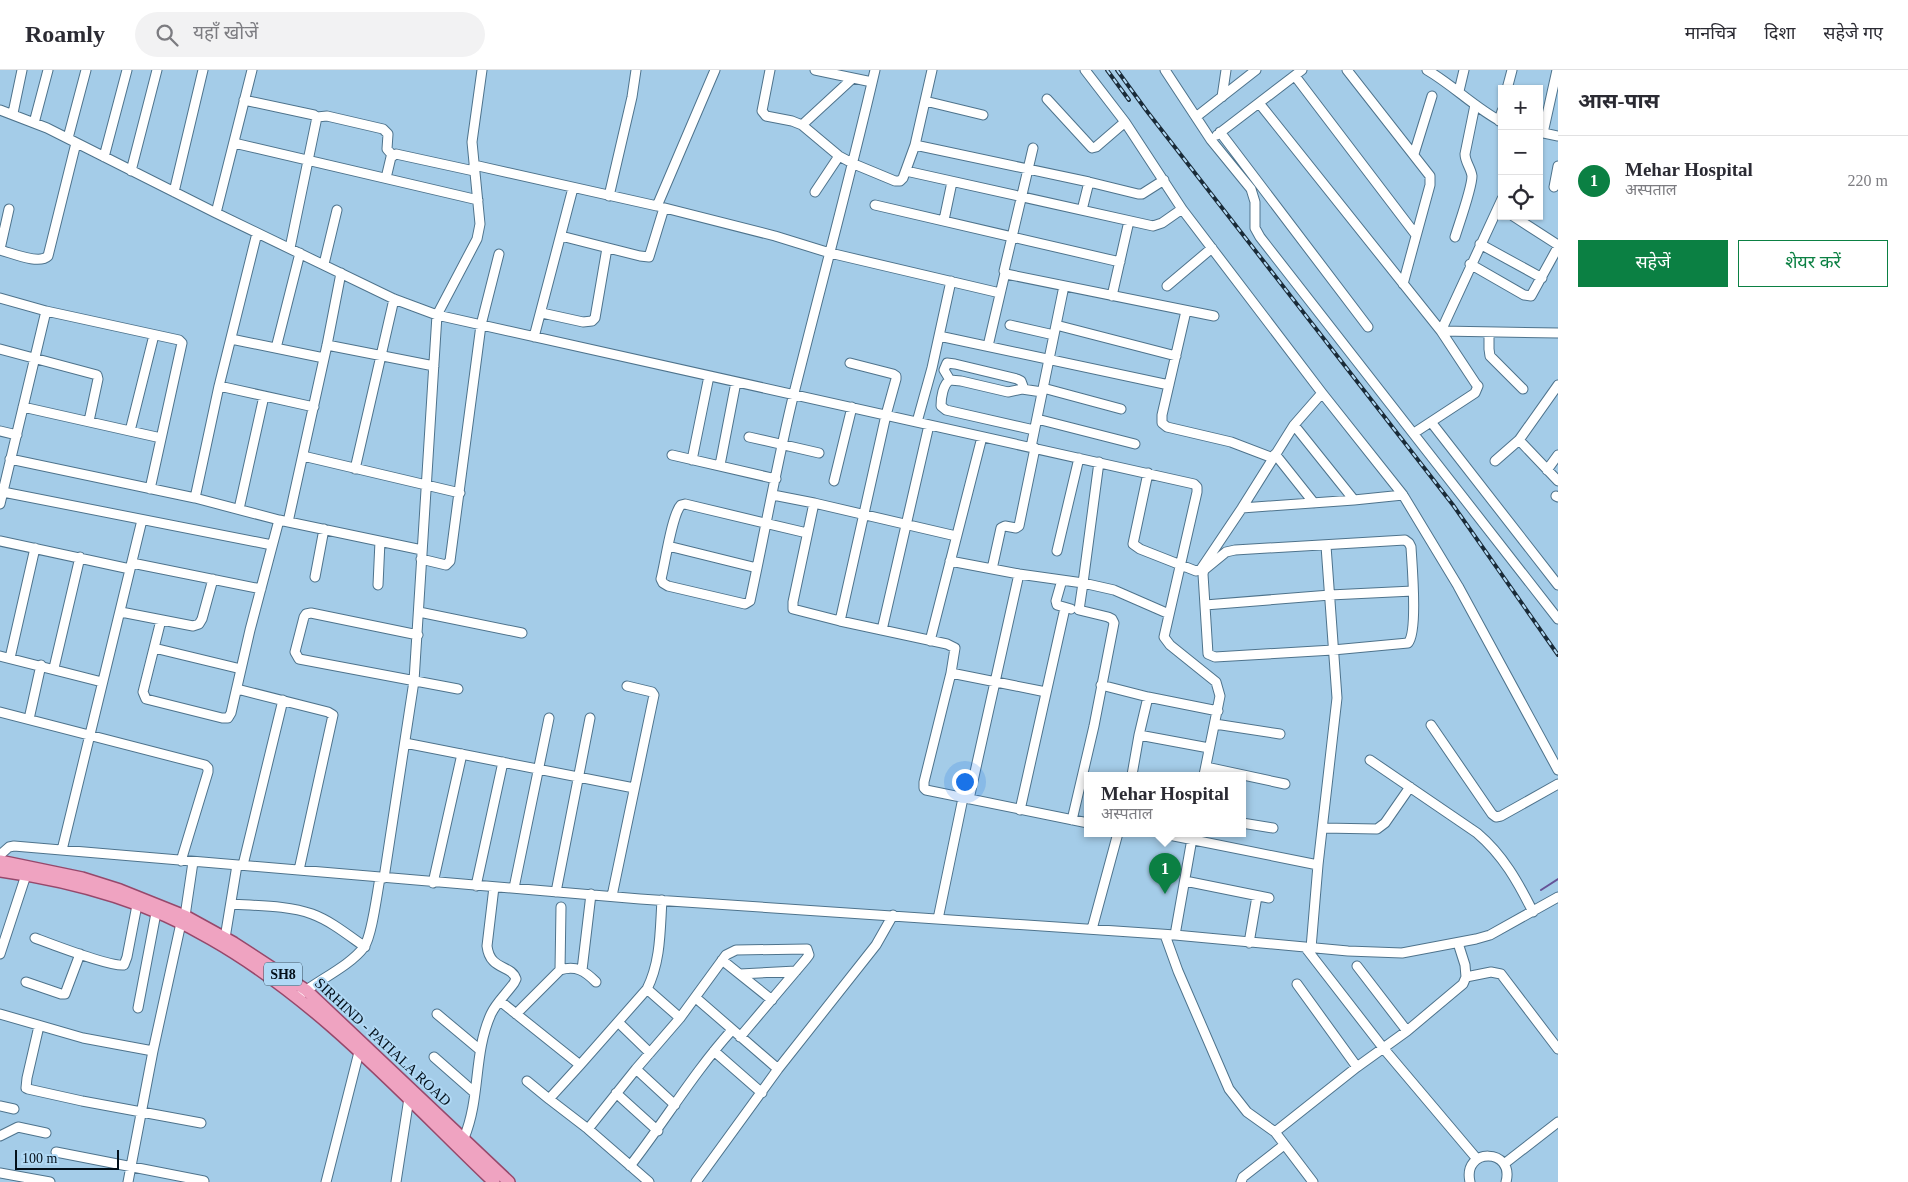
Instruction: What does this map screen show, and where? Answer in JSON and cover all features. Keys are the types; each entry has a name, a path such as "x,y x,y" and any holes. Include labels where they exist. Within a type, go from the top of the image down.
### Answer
{"main road":[{"name":"SIRHIND - PATIALA ROAD","path":"0,861 82,878 120,890 226,938 301,994 464,1138 509,1182"},
{"path":"0,871 96,891 156,913 183,920 301,994 494,1182"}],"street":[{"path":"13,114 22,70"},
{"path":"34,123 48,70"},
{"path":"9,209 0,249 37,260 48,256 86,70"},
{"path":"104,157 127,70"},
{"path":"131,171 157,70"},
{"path":"174,192 203,70"},
{"path":"216,213 252,70"},
{"path":"301,994 336,970 365,946 382,878 406,743 414,681 437,315 477,238 480,224 472,142 482,70"},
{"path":"609,196 632,97 636,70"},
{"path":"561,236 649,257 661,207 716,70"},
{"path":"770,70 763,114 802,125 839,156 895,181 900,181 906,171 915,145 932,70"},
{"path":"815,70 872,82"},
{"path":"807,532 766,523 685,504 681,505 677,512 668,546 662,583 668,586 748,603 750,601 766,523 794,395 854,164 875,70"},
{"path":"1085,70 1125,122 1182,209 1322,393 1403,494 1458,586 1558,770"},
{"path":"1165,70 1211,140 1251,189 1256,228 1260,237 1558,619"},
{"path":"1222,97 1226,70"},
{"path":"1196,117 1256,70"},
{"path":"1211,140 1302,70"},
{"path":"1347,70 1428,171 1431,180 1403,284"},
{"path":"1427,70 1498,119"},
{"path":"1459,91 1464,70"},
{"path":"1508,85 1512,70"},
{"path":"1542,130 1557,70"},
{"path":"1294,76 1416,235"},
{"path":"802,125 853,78"},
{"path":"1414,154 1432,96"},
{"path":"1047,99 1092,148 1096,147 1125,122"},
{"path":"244,100 317,117 327,116 386,131 389,137 387,149 392,156"},
{"path":"925,101 983,115"},
{"path":"1259,103 1441,331 1478,386 1474,393 1414,433"},
{"path":"1455,237 1471,181 1471,170 1465,159 1465,154 1475,105"},
{"path":"0,109 72,140 216,213 394,299 437,315 1190,482 1197,487 1164,636 1170,645 1216,682 1220,689 1218,711 1205,771"},
{"path":"290,248 317,117"},
{"path":"1220,132 1368,327"},
{"path":"1543,132 1558,136"},
{"path":"234,143 478,200"},
{"path":"915,145 1142,194 1164,180"},
{"path":"988,346 1033,148"},
{"path":"392,156 398,154 474,168 661,207 775,236 830,254 1000,293"},
{"path":"386,178 392,156"},
{"path":"815,192 839,156"},
{"path":"1554,188 1558,166"},
{"path":"906,171 1021,198 1157,225 1182,209"},
{"path":"944,220 952,182"},
{"path":"1082,210 1089,182"},
{"path":"534,337 573,188"},
{"path":"875,205 1120,262"},
{"path":"324,264 337,210"},
{"path":"1441,331 1470,264 1498,211"},
{"path":"1112,296 1130,220"},
{"path":"1470,264 1528,297 1534,294 1558,246 1519,220"},
{"path":"195,498 219,386 257,233"},
{"path":"1480,244 1542,278"},
{"path":"542,312 583,322 592,321 606,248"},
{"path":"1166,286 1212,248"},
{"path":"276,348 300,253"},
{"path":"10,459 195,498 284,521 380,541 421,554 446,565 449,564 460,493 480,325 499,254"},
{"path":"161,620 143,692 146,699 228,718 231,713 272,545 284,521 303,456 341,273"},
{"path":"1005,273 1214,316"},
{"path":"917,422 951,281"},
{"path":"992,569 1001,528 1005,526 1016,528 1019,526 1033,448 1034,430 1064,286"},
{"path":"0,298 46,311 182,342 150,489"},
{"path":"355,469 394,299"},
{"path":"0,504 46,311"},
{"path":"1186,311 1162,415 1162,423 1167,427 1231,442 1274,456 1314,503"},
{"path":"1010,325 1054,335"},
{"path":"1056,325 1176,356"},
{"path":"1441,331 1558,333"},
{"path":"1489,333 1488,349 1490,356 1523,389"},
{"path":"130,431 154,335"},
{"path":"939,336 1169,385"},
{"path":"231,339 324,358"},
{"path":"327,345 434,366"},
{"path":"0,349 97,374 98,379 89,421"},
{"path":"840,622 896,376 850,363"},
{"path":"1024,389 1021,381 1018,379 955,364 947,363 944,370 950,380 1008,392 1024,389 1043,390 1121,409"},
{"path":"692,460 709,376"},
{"path":"950,380 945,384 941,403 943,409 1034,430"},
{"path":"720,466 736,382"},
{"path":"219,386 314,407"},
{"path":"1495,461 1519,440 1558,386"},
{"path":"1148,473 1133,544 1140,549 1194,571 1201,569 1294,425 1322,393"},
{"path":"239,509 264,396"},
{"path":"23,407 161,438"},
{"path":"834,481 852,407"},
{"path":"1037,419 1135,444"},
{"path":"1431,422 1558,585"},
{"path":"882,630 929,425"},
{"path":"1294,425 1354,500"},
{"path":"0,431 17,434"},
{"path":"749,437 818,453"},
{"path":"930,641 982,437"},
{"path":"1519,440 1558,481"},
{"path":"672,455 776,479"},
{"path":"1547,470 1558,455"},
{"path":"303,456 460,493"},
{"path":"1057,551 1079,458"},
{"path":"1079,610 1099,462"},
{"path":"3,492 272,545"},
{"path":"773,494 956,536"},
{"path":"1242,508 1354,500 1403,494"},
{"path":"814,503 793,609 840,622 947,644 955,648 951,674 924,786 926,790 1084,823"},
{"path":"62,850 142,520"},
{"path":"315,577 324,530"},
{"path":"1405,540 1411,547 1413,591 1413,635 1408,643 1333,650 1211,656 1208,654 1204,570 1226,552 1405,540"},
{"path":"0,541 261,589"},
{"path":"378,585 380,541"},
{"path":"668,546 757,568"},
{"path":"1326,546 1336,706 1308,948 1384,1049 1477,1159"},
{"path":"10,658 35,548"},
{"path":"54,668 80,557"},
{"path":"950,561 1114,590 1169,614"},
{"path":"938,919 1019,574"},
{"path":"121,612 193,626 202,620 213,579"},
{"path":"1062,580 1056,602 1057,605 1108,617 1114,623 1094,726 1072,820"},
{"path":"1205,605 1330,595 1413,591"},
{"path":"1020,810 1065,608"},
{"path":"419,612 522,633"},
{"path":"418,635 311,613 306,614 304,617 295,652 299,659 458,689"},
{"path":"154,648 242,669"},
{"path":"0,656 54,668 102,682"},
{"path":"28,720 41,666"},
{"path":"951,674 1046,692"},
{"path":"1101,685 1148,697 1218,711"},
{"path":"612,896 654,695 652,692 627,686"},
{"path":"237,689 328,712 333,715 299,870"},
{"path":"1133,772 1148,697"},
{"path":"226,938 240,865 283,700"},
{"path":"0,712 205,765 208,768 208,772 181,861"},
{"path":"514,888 549,718"},
{"path":"556,892 590,718"},
{"path":"1215,724 1280,734"},
{"path":"1431,725 1496,817 1558,784"},
{"path":"1139,735 1210,748"},
{"path":"406,743 634,788"},
{"path":"433,882 462,754"},
{"path":"1370,760 1487,842 1513,873 1533,912"},
{"path":"476,886 503,762"},
{"path":"1246,778 1285,784"},
{"path":"1323,828 1377,829 1386,822 1410,787"},
{"path":"1246,824 1273,828"},
{"path":"1092,929 1117,837"},
{"path":"1175,935 1193,837 1318,865"},
{"path":"0,854 4,847 62,850 476,886 1165,934 1308,948 1402,953 1490,935 1558,897"},
{"path":"128,1182 153,1051 183,920 193,862"},
{"path":"0,954 26,875"},
{"path":"1185,881 1268,898"},
{"path":"464,1138 470,1123 476,1093 480,1050 488,1020 516,979 512,973 493,961 488,952 487,946 494,887"},
{"path":"582,970 591,894"},
{"path":"1249,943 1257,896"},
{"path":"549,1099 647,989 654,974 658,957 662,900"},
{"path":"231,904 297,910 311,914 323,919 365,946"},
{"path":"35,938 80,954 117,965 124,965 137,906"},
{"path":"560,970 561,907"},
{"path":"138,1008 156,913"},
{"path":"696,1182 778,1070 876,945 893,916"},
{"path":"1165,934 1178,971 1229,1089 1247,1112 1275,1132 1313,1182"},
{"path":"1275,1132 1357,1067 1407,1031 1463,984 1466,977 1465,965 1458,943"},
{"path":"588,1129 696,998 726,955 736,950 807,950 809,954 796,971 740,1037"},
{"path":"26,982 65,994 80,954"},
{"path":"722,960 772,1000"},
{"path":"1357,966 1407,1031"},
{"path":"516,1014 560,970 568,967 582,970 596,982"},
{"path":"740,974 796,971"},
{"path":"1466,977 1491,972 1502,974 1558,1049"},
{"path":"1297,984 1357,1067"},
{"path":"647,989 680,1018"},
{"path":"696,998 778,1070"},
{"path":"500,1001 580,1066"},
{"path":"0,1014 83,1038 153,1051"},
{"path":"437,1014 480,1050"},
{"path":"618,1022 650,1053"},
{"path":"39,1026 26,1088 141,1113 201,1123"},
{"path":"630,1166 658,1131 714,1051 732,1030"},
{"path":"714,1051 762,1093"},
{"path":"326,1182 359,1052"},
{"path":"434,1057 476,1093"},
{"path":"636,1069 675,1105"},
{"path":"527,1081 588,1129 649,1182"},
{"path":"616,1093 658,1131"},
{"path":"396,1182 409,1098"},
{"path":"0,1106 14,1109"},
{"path":"1504,1164 1558,1122"},
{"path":"0,1136 18,1127 46,1133"},
{"path":"1244,1180 1284,1145"},
{"path":"56,1152 204,1181"},
{"path":"1470,1182 1469,1172 1477,1159 1489,1156 1498,1158 1504,1164 1507,1172 1506,1182"},
{"path":"0,1173 50,1182"}],"waterway":[{"path":"1541,890 1558,879"}],"railway":[{"path":"1107,70 1129,100"},
{"path":"1117,70 1146,110 1453,505 1558,655"}],"place":[{"name":"Mehar Hospital","path":"1165,894"}]}
